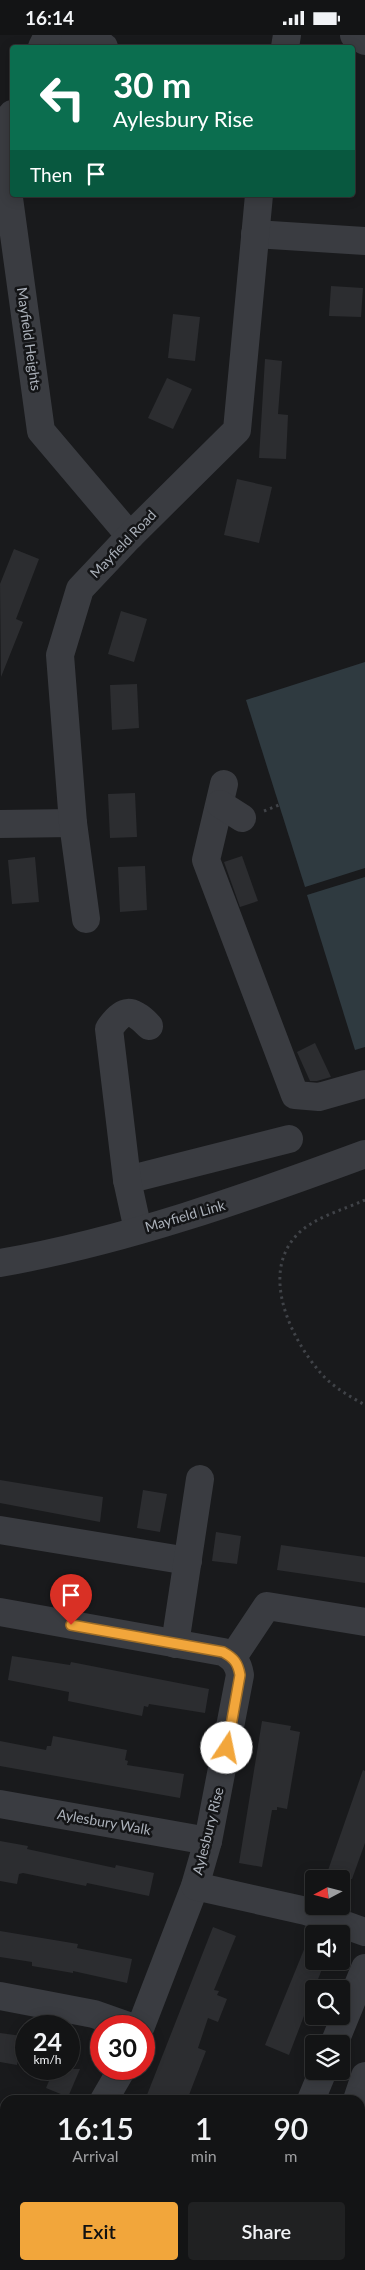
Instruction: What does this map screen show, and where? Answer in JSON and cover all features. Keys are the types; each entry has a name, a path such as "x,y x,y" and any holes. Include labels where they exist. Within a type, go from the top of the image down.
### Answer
{"street":[{"path":"70,35 98,45"},
{"path":"354,35 365,41"},
{"name":"Mayfield Heights","path":"10,119 1,140 41,431 130,536"},
{"name":"Mayfield Road","path":"86,919 74,823 60,655 80,589 130,536 237,430 259,197"},
{"path":"255,234 365,241"},
{"path":"229,802 206,860 295,1095 318,1097 365,1083"},
{"path":"0,824 74,823"},
{"path":"138,1230 128,1180 109,1029 121,1015 128,1012 138,1015 149,1026"},
{"path":"128,1180 289,1139"},
{"name":"Mayfield Link","path":"0,1263 64,1249 202,1212 365,1154"},
{"path":"175,1644 200,1479"},
{"path":"0,1530 188,1561"},
{"path":"0,1612 223,1652 233,1657 268,1606 353,1626"},
{"name":"Aylesbury Rise","path":"145,2015 195,1886 208,1841 240,1675 233,1657"},
{"name":"Aylesbury Walk","path":"0,1804 208,1841"},
{"path":"195,1886 306,1911 365,1932"},
{"path":"338,2035 365,1968"},
{"path":"0,1996 97,2015"},
{"path":"359,2095 365,2076"},
{"path":"107,2095 116,2080"},
{"path":"313,2095 319,2080"}],"path":[{"path":"365,1200 310,1224 296,1236 284,1252 280,1267 286,1316 300,1343 320,1372 346,1395 365,1405"}],"shaded area":[{"path":"365,662 365,868 305,887 246,700"},
{"path":"365,877 365,1047 355,1050 307,895"}],"building":[{"path":"331,286 363,288 361,317 329,316"},
{"path":"173,314 200,317 195,361 168,358"},
{"path":"265,359 282,361 278,414 288,415 286,459 259,458"},
{"path":"167,378 192,389 173,429 148,418"},
{"path":"237,479 272,487 259,543 224,535"},
{"path":"14,549 39,559 16,619 23,622 1,677 0,584"},
{"path":"121,611 147,619 134,662 108,654"},
{"path":"137,684 139,728 112,730 110,685"},
{"path":"135,793 137,837 110,838 108,794"},
{"path":"242,856 258,901 240,907 224,862"},
{"path":"35,857 39,902 12,904 8,860"},
{"path":"145,866 147,910 120,912 118,867"},
{"path":"315,1043 331,1077 310,1081 297,1052"},
{"path":"0,1480 103,1497 100,1522 0,1503"},
{"path":"143,1490 167,1494 160,1532 137,1528"},
{"path":"216,1532 241,1536 237,1564 212,1561"},
{"path":"281,1545 365,1557 365,1583 277,1570"},
{"path":"12,1656 70,1665 71,1662 209,1689 205,1713 149,1704 148,1707 144,1706 142,1716 68,1701 69,1692 8,1680"},
{"path":"262,1721 291,1726 290,1730 300,1732 287,1809 277,1807 277,1810 272,1810 262,1867 239,1863"},
{"path":"53,1736 127,1750 125,1760 128,1761 127,1765 184,1774 180,1798 0,1766 0,1741 46,1750 47,1746 51,1746"},
{"path":"363,1770 365,1771 365,1843 352,1879 350,1879 350,1870 328,1870"},
{"path":"0,1841 28,1846 27,1849 115,1868 116,1865 154,1873 149,1896 87,1883 86,1886 23,1873 19,1874 17,1884 0,1881"},
{"path":"213,1927 236,1936 214,1990 219,1991 217,1995 227,1999 218,2022 208,2018 198,2048 206,2051 189,2095 147,2095 153,2080 155,2080 155,2075"},
{"path":"0,1931 78,1944 77,1948 132,1959 127,1983 73,1971 73,1973 32,1966 32,1962 0,1957"},
{"path":"305,1947 305,1970 322,1970 318,1980 305,1980 305,2013 289,2055 265,2045"},
{"path":"0,2033 15,2035 15,2065 0,2062"},
{"path":"49,2080 75,2080 69,2095 63,2095 46,2088"}],"route":[{"path":"71,1625 223,1652 233,1657 240,1675 227,1748"}]}
